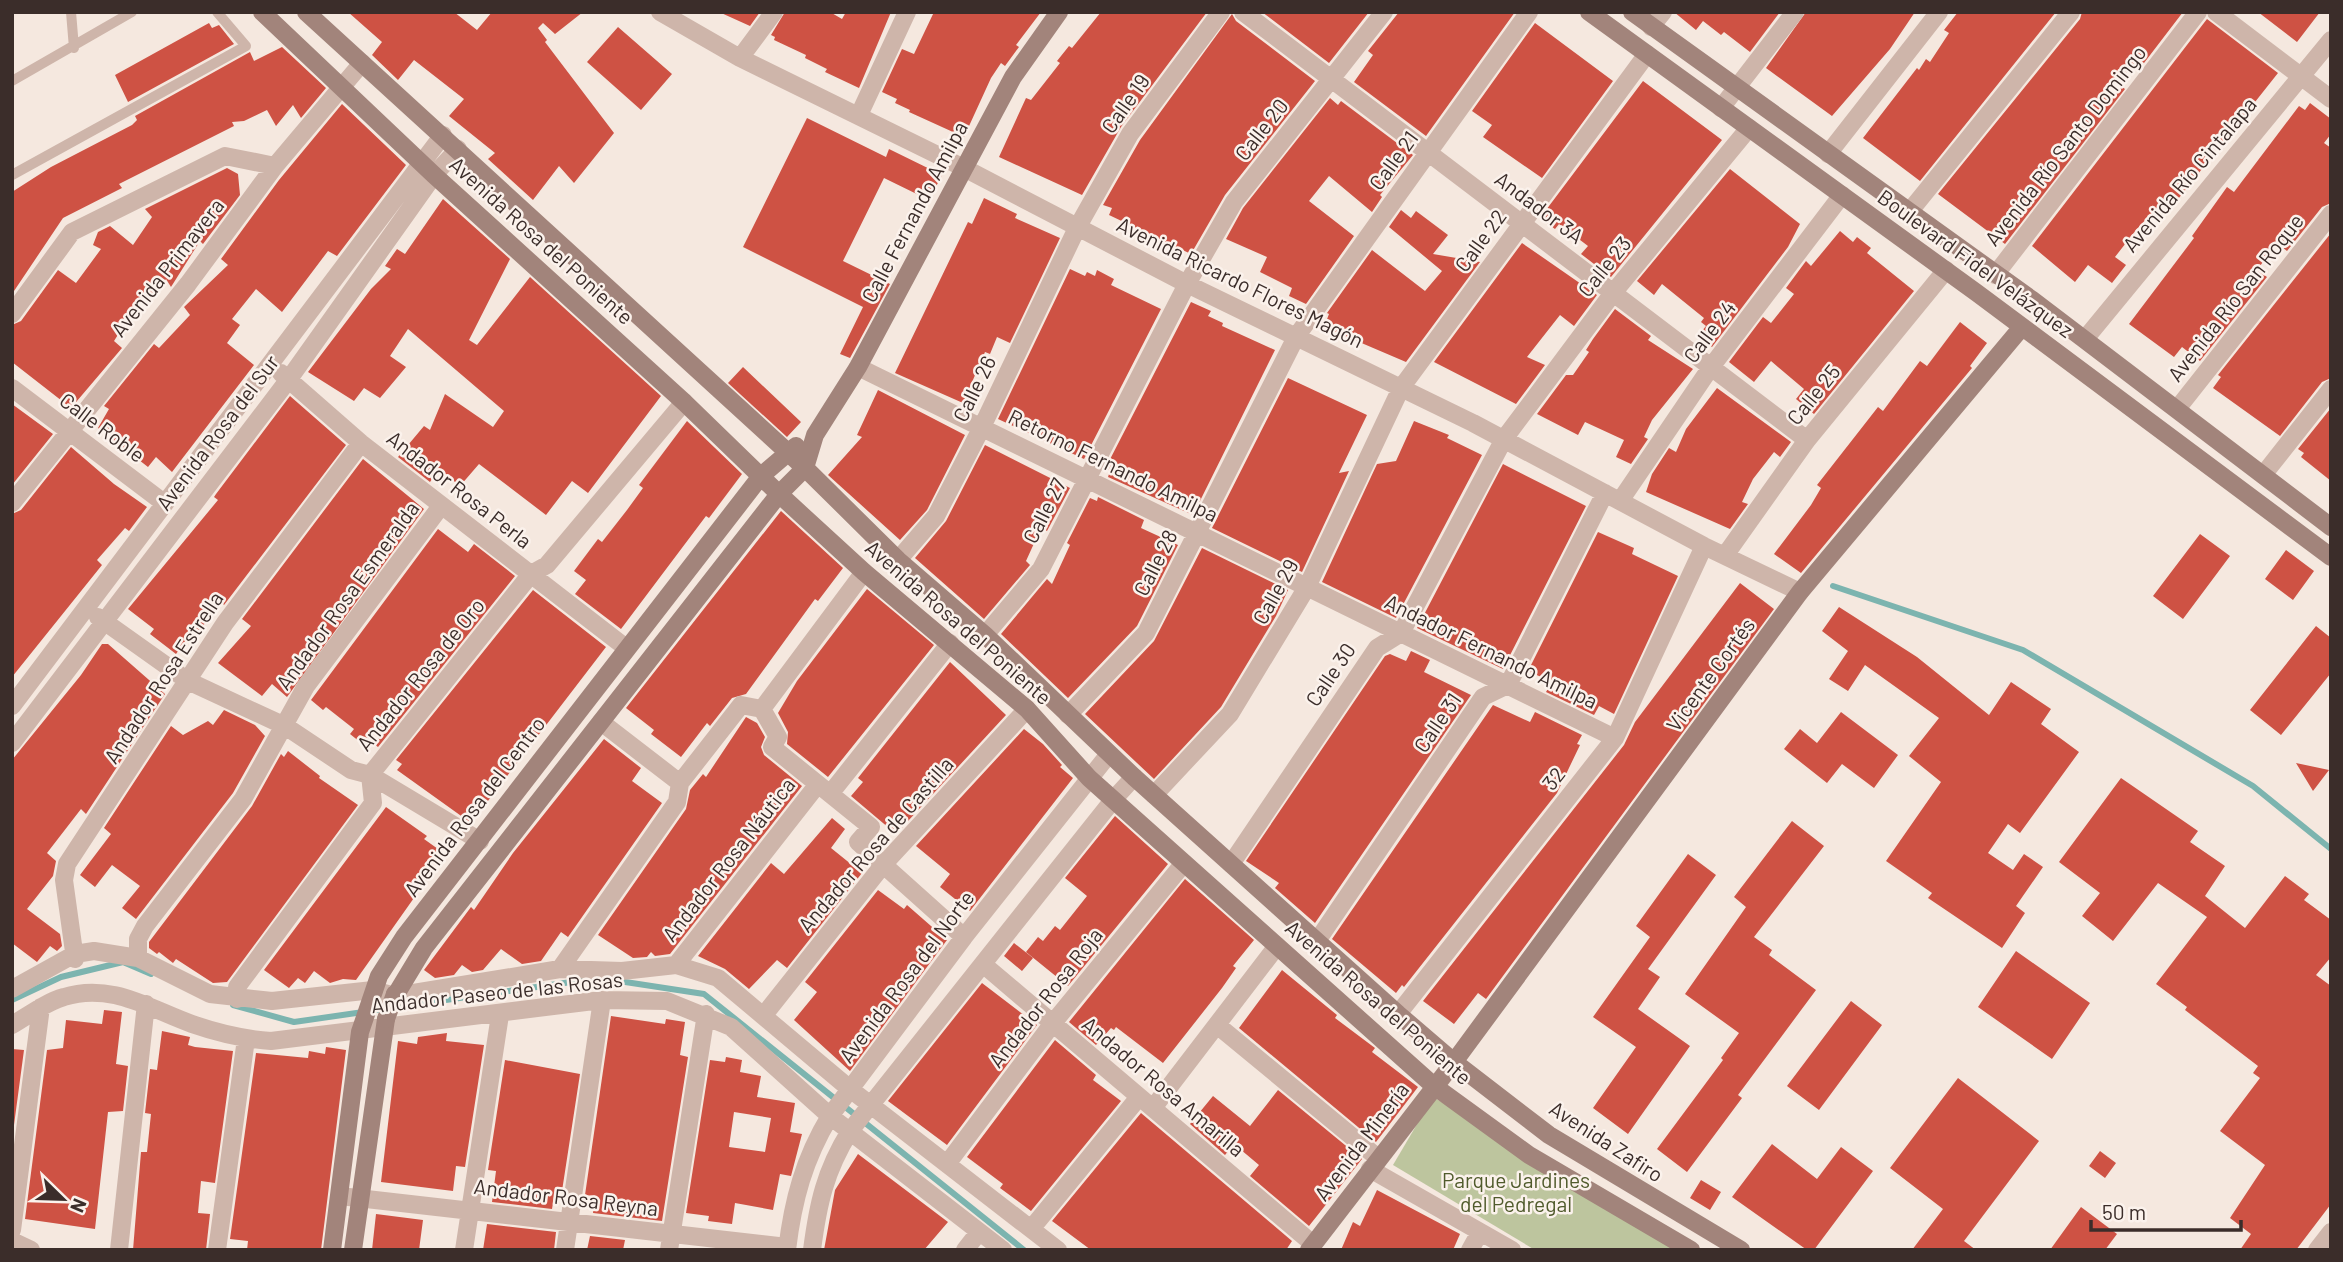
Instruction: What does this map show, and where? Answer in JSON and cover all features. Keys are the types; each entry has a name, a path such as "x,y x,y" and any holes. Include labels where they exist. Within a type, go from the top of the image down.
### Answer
{"street":[{"name":"Avenida Rosa del Poniente","path":"262,12 864,572 1027,709 1088,778 1434,1086 1529,1155 1691,1250"},
{"name":"Avenida Rosa del Poniente","path":"306,12 805,468 898,560 985,635 1134,777 1454,1062"},
{"name":"Avenida Ricardo Flores Magón","path":"660,12 740,58 964,168 1187,284 1504,439 1704,546 1726,554 1800,592"},
{"path":"740,58 774,12"},
{"path":"859,115 907,12"},
{"name":"Calle Fernando Amilpa","path":"805,468 815,435 858,367 1013,77 1059,12"},
{"name":"Calle 19","path":"1077,228 1130,134 1222,12"},
{"name":"Andador 3A","path":"1243,12 1807,440"},
{"name":"Calle 20","path":"1187,284 1234,202 1384,12"},
{"name":"Calle 21","path":"1296,337 1529,12"},
{"name":"Boulevard Fidel Velázquez","path":"1588,12 1946,270 2331,557"},
{"name":"Boulevard Fidel Velázquez","path":"1632,12 1657,19 1736,87 2085,339 2331,527"},
{"path":"1721,108 1795,12"},
{"path":"1828,154 1939,12"},
{"path":"1910,211 2071,12"},
{"name":"Avenida Río Santo Domingo","path":"1995,275 2198,12"},
{"path":"2216,12 2331,99"},
{"name":"Avenida Río Cintalapa","path":"2085,339 2331,40"},
{"name":"Calle 22","path":"1401,388 1647,54"},
{"name":"Avenida Primavera","path":"12,503 188,284 275,166 362,63"},
{"name":"Calle 23","path":"1504,439 1613,293 1749,128"},
{"name":"Avenida Rosa del Sur","path":"12,743 289,379 428,169 443,135"},
{"name":"Avenida Rosa del Sur","path":"12,706 270,364 428,169 458,149"},
{"path":"12,314 72,232 225,156 275,166"},
{"name":"Calle 24","path":"1613,497 1842,195"},
{"name":"Avenida Río San Roque","path":"2177,409 2331,214"},
{"name":"Calle 26","path":"898,560 936,516 982,427 1077,228"},
{"name":"Calle 25","path":"1726,554 1807,440 1946,270"},
{"name":"Calle 27","path":"985,635 1041,569 1187,284"},
{"name":"Vicente Cortés","path":"1454,1062 1800,592 2022,327"},
{"name":"Calle 28","path":"1068,715 1146,633 1296,337"},
{"name":"Andador Rosa Perla","path":"270,364 361,443 625,647"},
{"name":"Retorno Fernando Amilpa","path":"858,367 1348,607"},
{"name":"Calle Roble","path":"12,388 164,503"},
{"name":"Calle 29","path":"1154,795 1230,714 1307,587 1401,388"},
{"path":"2263,475 2331,389"},
{"name":"Andador Rosa de Oro","path":"237,997 237,986 373,803 370,775 531,574 547,565 684,402"},
{"name":"Calle Fernando Amilpa","path":"786,451 815,435"},
{"name":"Calle 30","path":"1231,864 1377,648 1401,633 1504,439"},
{"name":"Andador Rosa Estrella","path":"75,957 64,880 67,864 225,624 361,443"},
{"name":"Avenida Rosa del Centro","path":"332,1250 361,1026 371,995 404,937 480,841 625,647 761,476 786,451"},
{"path":"353,1250 384,1024 395,995 424,948 779,494 805,468"},
{"path":"1508,685 1613,497"},
{"name":"Andador Rosa Esmeralda","path":"138,958 138,939 145,926 243,799 306,685 441,506"},
{"name":"32","path":"1398,1014 1615,738 1704,546"},
{"path":"762,709 864,572"},
{"path":"86,607 188,681 285,726 351,770 370,775 480,841"},
{"name":"Andador Fernando Amilpa","path":"1348,607 1615,738"},
{"name":"Andador Rosa Náutica","path":"676,965 950,643"},
{"name":"Calle 31","path":"1317,941 1483,697 1508,685"},
{"path":"560,969 677,802 680,783 741,705 762,709 778,737 772,747 871,827 858,842 964,937"},
{"name":"Andador Rosa de Castilla","path":"764,1015 883,865 1027,709"},
{"path":"601,722 680,783"},
{"name":"Avenida Rosa del Norte","path":"787,1248 796,1187 812,1145 840,1102 964,937 1088,778 1110,754"},
{"path":"812,1250 819,1196 835,1154 860,1118 1134,777"},
{"name":"Andador Rosa Roja","path":"947,1164 1053,1023 1184,863"},
{"path":"1031,1229 1217,1025 1277,946"},
{"path":"12,989 75,957 94,951 138,958 210,994 272,1001 371,995"},
{"name":"Andador Rosa Amarilla","path":"984,964 1311,1247"},
{"name":"Andador Paseo de las Rosas","path":"371,995 395,995 560,969 622,971 676,965 718,978 764,1015 840,1102 860,1118 947,1164 1058,1250"},
{"name":"Andador Paseo de las Rosas","path":"12,1025 41,1007 64,997 84,993 119,994 191,1024 246,1039 271,1041 361,1026 500,1015 602,1000 667,1001 706,1014 731,1027 840,1102 979,1232 1003,1250"},
{"path":"565,1250 602,1000"},
{"path":"119,1250 146,1004"},
{"path":"12,1230 41,1007"},
{"path":"670,1241 706,1014"},
{"path":"464,1250 500,1015"},
{"path":"1217,1025 1374,1164 1512,1250"},
{"path":"217,1250 246,1039"},
{"name":"Avenida Minería","path":"1311,1247 1454,1062"},
{"name":"Avenida Zafiro","path":"1454,1062 1549,1135 1741,1250"},
{"name":"Andador Rosa Reyna","path":"340,1196 569,1221 670,1241 787,1248"},
{"path":"965,1250 979,1232"},
{"path":"1470,1250 1480,1232"},
{"path":"2317,1250 2331,1232"},
{"path":"12,1241 31,1250"}],"lane":[{"path":"71,12 74,48"},
{"path":"12,81 74,48 132,12"},
{"path":"12,175 246,46 217,12"}],"green space":[{"name":"Parque Jardines del Pedregal","path":"1433,1097 1690,1250 1535,1250 1393,1165"}],"building":[{"path":"348,12 454,12 477,30 492,12 583,12 555,34 543,23 538,28 547,40 545,42 614,133 574,183 559,166 533,200 488,159 495,153 449,116 464,99 414,60 398,80 372,55 382,42"},
{"path":"719,12 760,12 750,26"},
{"path":"785,12 830,12 842,19 846,12 891,12 859,88 825,72 827,69 805,58 806,55 774,40 775,37 771,35"},
{"path":"934,12 1041,12 1016,45 1019,47 1005,66 1001,63 991,78 964,137 909,112 910,110 895,103 897,99 882,92 902,49 914,54"},
{"path":"1101,12 1207,12 1121,127 1082,195 999,157 1026,98 1031,100 1060,63 1057,61 1069,46 1072,48"},
{"path":"1262,12 1369,12 1329,63"},
{"path":"1399,12 1515,12 1426,136 1354,82 1373,55 1368,51"},
{"path":"1674,12 1780,12 1750,52 1724,32 1721,35 1703,21 1696,30"},
{"path":"1806,12 1915,12 1890,49 1832,116 1766,68"},
{"path":"1958,12 2056,12 1920,181 1863,138 1917,68 1919,70 1926,59 1930,62 1949,33 1944,30"},
{"path":"2082,12 2183,12 2144,63 2138,58 2118,84 2125,89 2005,244 1938,194 2080,19"},
{"path":"2258,12 2320,12 2297,42"},
{"path":"1232,14 1236,21 1315,81 1225,195 1191,254 1109,215 1112,208 1103,205 1140,140"},
{"path":"2207,19 2278,73 2171,208 2163,201 2136,230 2115,257 2126,265 2112,283 2088,265 2075,282 2032,246"},
{"path":"209,23 212,28 219,25 234,44 128,102 115,75"},
{"path":"1535,23 1613,81 1542,178 1483,137 1492,125 1472,111"},
{"path":"618,27 672,74 641,110 587,62"},
{"path":"282,47 326,88 301,118 293,105 276,126 267,110 244,121 232,122 234,126 119,184 122,188 63,218 12,294 12,192 51,167 132,125 137,120 135,116 250,52 254,61"},
{"path":"1643,81 1722,140 1611,277 1581,254 1588,246 1559,224 1555,229 1540,218"},
{"path":"1330,98 1338,105 1341,101 1413,155 1380,195 1382,197 1372,212 1329,176 1309,201 1354,236 1306,304 1289,296 1292,288 1260,272 1267,257 1226,239 1243,208"},
{"path":"2310,103 2331,119 2331,134 2324,143 2331,148 2331,203 2322,207 2287,251 2277,243 2257,270 2267,277 2200,361 2182,347 2174,357 2129,324 2194,238 2192,236 2227,187 2234,192 2299,106 2305,110"},
{"path":"342,104 406,165 337,256 328,251 282,312 256,289 232,319 240,325 227,343 254,365 172,472 156,457 148,467 98,428 109,409 104,406 154,344 159,348 190,315 184,307 228,265 221,259 279,180"},
{"path":"807,118 886,157 889,149 942,175 929,200 884,178 843,261 890,284 850,358 840,354 863,307 743,247"},
{"path":"227,168 238,174 240,195 203,244 200,241 171,287 166,279 152,299 145,292 114,341 122,348 71,408 12,362 12,325 21,321 58,270 76,283 101,249 93,245 98,232 110,226 133,245 152,217 145,209"},
{"path":"1730,169 1800,224 1788,247 1712,347 1698,336 1706,326 1701,322 1704,318 1662,284 1654,295 1637,281"},
{"path":"984,198 1017,214 1015,218 1060,238 1010,343 997,337 990,354 985,352 963,403 895,373 968,222 972,224"},
{"path":"443,199 510,259 469,340 477,345 530,277 661,396 588,493 572,481 546,515 479,464 460,486 439,469 430,482 398,457 424,426 430,430 445,394 493,427 504,411 408,329 390,356 406,367 380,398 364,388 354,401 308,372 371,289 391,269 385,266 397,249 405,254"},
{"path":"1401,210 1411,218 1416,211 1448,235 1433,254 1480,262 1406,362 1324,327 1329,314 1327,313 1372,250 1425,291 1442,271 1389,227"},
{"path":"1840,231 1853,242 1857,237 1871,248 1867,253 1914,291 1814,414 1796,399 1804,389 1771,361 1754,382 1729,362 1763,317 1771,323 1794,294 1786,288 1806,261 1811,266"},
{"path":"2331,233 2331,378 2322,382 2280,436 2213,388 2221,377 2218,375"},
{"path":"1522,243 1597,295 1574,326 1560,315 1527,357 1545,365 1516,404 1434,362"},
{"path":"1070,269 1085,276 1087,272 1095,276 1097,270 1114,279 1111,285 1161,309 1084,459 998,419"},
{"path":"1191,302 1211,311 1208,316 1223,323 1222,326 1275,350 1193,515 1108,477 1110,471 1105,469"},
{"path":"1615,309 1651,336 1648,340 1693,369 1652,420 1644,437 1648,439 1631,464 1616,457 1624,440 1585,422 1578,435 1537,414 1566,375 1573,375 1589,352 1586,350 1593,339"},
{"path":"1960,322 1987,343 1970,366 1972,368 1801,573 1774,554 1811,505 1821,488 1817,485 1878,407 1883,411 1920,361 1927,366"},
{"path":"743,367 801,422 787,437 728,383"},
{"path":"1288,378 1367,415 1339,473 1349,471 1302,572 1212,528"},
{"path":"1717,388 1791,442 1780,457 1774,452 1753,479 1742,502 1748,504 1730,529 1646,492 1652,474 1669,448 1676,452 1686,429"},
{"path":"878,390 965,435 927,510 900,540 828,475 862,437 857,435"},
{"path":"290,396 346,445 224,605 221,602 190,643 186,640 176,654 150,634 154,629 128,609 218,500 214,497 216,494"},
{"path":"12,404 53,434 12,485"},
{"path":"2331,408 2331,481 2301,457 2304,453 2298,449"},
{"path":"687,421 742,474 709,518 706,516 621,629 575,594 586,580 574,571 598,539 602,542 627,510 643,488 639,485"},
{"path":"1414,421 1449,435 1447,438 1482,455 1396,618 1322,582 1377,464 1396,461"},
{"path":"985,445 1070,488 1047,531 1041,528 1026,561 1030,565 984,619 915,558 946,521"},
{"path":"71,447 114,484 147,507 129,531 125,528 97,560 102,565 12,677 12,514 21,510"},
{"path":"363,459 424,509 287,697 272,684 262,696 218,663 251,626 242,619"},
{"path":"1503,464 1586,506 1503,669 1417,628"},
{"path":"1098,497 1144,520 1141,528 1178,545 1137,626 1068,698 1001,634 1047,579 1052,584 1070,545 1067,543 1090,498 1097,501"},
{"path":"781,511 843,568 818,601 815,599 746,694 732,698 710,726 707,723 681,757 651,734 654,730 626,708"},
{"path":"438,529 468,552 474,544 515,576 378,747 369,740 365,746 350,734 354,729 326,707 323,710 311,700"},
{"path":"1598,532 1634,548 1632,554 1678,576 1614,714 1599,706 1594,715 1546,692 1552,682 1528,671"},
{"path":"2200,534 2230,556 2183,619 2153,596"},
{"path":"1202,548 1288,590 1276,616 1221,707 1154,779 1085,714 1154,641"},
{"path":"2286,550 2314,571 2293,600 2265,579"},
{"path":"1740,583 1774,609 1486,999 1478,993 1454,1024 1423,1001 1624,745 1635,722"},
{"path":"867,589 934,645 828,777 787,744 788,732 778,713 797,681"},
{"path":"533,590 606,647 471,823 397,770 402,764 396,760"},
{"path":"1839,607 1917,657 1989,715 2011,682 2051,709 2041,724 2079,752 2020,833 2008,824 1988,853 2013,870 2024,854 2043,867 2016,906 2025,913 2002,948 1928,898 1932,893 1886,861 1941,782 1909,756 1939,718 1865,665 1848,691 1829,679 1848,651 1822,631"},
{"path":"2316,626 2331,638 2331,673 2281,735 2250,710"},
{"path":"102,644 108,644 165,694 86,814 81,809 47,853 56,861 53,876 27,909 60,934 62,946 57,951 50,946 37,962 12,943 12,760 81,675"},
{"path":"1411,651 1430,660 1424,672 1471,695 1315,923 1275,888 1279,883 1246,861 1385,656 1390,654 1406,661"},
{"path":"950,662 1006,715 896,834 851,796 863,782 858,778"},
{"path":"1493,705 1530,722 1535,712 1582,735 1577,744 1580,745 1557,793 1404,987 1402,985 1396,993 1332,939"},
{"path":"224,710 255,725 265,736 233,793 136,919 122,908 140,886 112,865 95,887 80,875 111,834 104,828 171,726 183,735 208,721 213,725"},
{"path":"1841,712 1898,755 1874,788 1842,764 1827,783 1784,749 1800,729 1817,743"},
{"path":"746,717 757,723 765,737 761,747 764,755 802,786 670,954 655,956 651,952 647,957 633,958 598,935 686,809 690,790 703,774 706,777"},
{"path":"1024,729 1043,744 1062,765 1060,767 1073,778 970,911 940,887 950,874 916,846"},
{"path":"604,739 641,768 632,781 662,803 568,937 561,932 541,961 522,964 501,949 483,970 472,972 462,965 454,975 435,978 424,970 471,907 474,910 513,853"},
{"path":"288,751 320,776 319,778 358,805 227,982 213,983 176,959 173,963 159,952 157,954 149,948 149,942 252,806 281,754 284,757"},
{"path":"2296,763 2329,770 2313,791"},
{"path":"2121,778 2198,831 2190,842 2225,866 2205,896 2245,928 2285,876 2309,894 2304,900 2331,920 2331,957 2316,975 2331,986 2331,1204 2296,1250 2240,1250 2251,1234 2230,1218 2265,1165 2220,1131 2260,1078 2253,1073 2258,1066 2156,984 2207,917 2158,883 2113,941 2082,916 2100,893 2059,862"},
{"path":"386,807 427,836 424,839 445,854 356,980 343,979 330,983 314,971 305,983 298,978 289,988 264,970"},
{"path":"1115,816 1168,864 1068,986 1026,952 1038,937 1043,941 1055,926 1060,930 1087,896 1065,878"},
{"path":"832,818 845,829 831,848 862,873 787,968 777,960 749,989 725,969 698,956 771,863 784,874"},
{"path":"1792,821 1824,846 1754,937 1772,950 1769,955 1816,990 1738,1095 1742,1098 1687,1172 1657,1149 1723,1060 1721,1058 1739,1033 1685,994 1746,907 1734,897"},
{"path":"1688,854 1716,875 1648,969 1660,977 1638,1009 1690,1046 1628,1134 1593,1108 1636,1047 1593,1017 1650,937 1636,926"},
{"path":"1185,879 1254,940 1233,966 1236,968 1222,988 1163,1063 1116,1027 1114,1030 1111,1028 1096,1045 1069,1022"},
{"path":"878,890 904,909 907,905 947,940 850,1071 794,1020 817,992 805,982"},
{"path":"1014,943 1033,958 1022,971 1004,956"},
{"path":"2016,951 2090,1003 2052,1059 1978,1007"},
{"path":"1282,970 1337,1015 1335,1018 1375,1048 1372,1052 1418,1087 1376,1142 1239,1028"},
{"path":"982,983 1037,1025 947,1145 888,1101"},
{"path":"1851,1001 1882,1025 1819,1110 1787,1086"},
{"path":"104,1010 122,1012 116,1064 128,1066 123,1111 108,1112 95,1229 25,1219 47,1050 63,1048 66,1020 102,1024"},
{"path":"611,1016 665,1024 666,1019 685,1022 680,1055 688,1057 662,1221 593,1213 596,1196 585,1195"},
{"path":"162,1031 190,1037 188,1045 195,1047 233,1051 215,1183 201,1181 198,1213 210,1214 206,1250 133,1250 141,1152 147,1152 151,1114 145,1113 150,1069 157,1070"},
{"path":"447,1033 446,1041 484,1045 465,1167 456,1166 453,1191 381,1182 398,1041 417,1044 418,1037"},
{"path":"1055,1040 1096,1075 1093,1080 1121,1101 1031,1211 1000,1188 1003,1184 967,1157"},
{"path":"326,1047 346,1050 321,1250 247,1250 248,1241 230,1239 256,1053 308,1058 309,1051 325,1054"},
{"path":"12,1049 24,1050 12,1140"},
{"path":"726,1057 742,1060 740,1072 761,1076 757,1097 795,1103 790,1132 802,1134 791,1176 780,1174 773,1210 735,1203 732,1224 708,1221 709,1216 686,1213 710,1060 725,1062","holes":["734,1112 771,1118 765,1152 729,1147"]},
{"path":"505,1060 580,1074 562,1191 555,1190 552,1209 492,1202 496,1171 488,1170"},
{"path":"1958,1078 2039,1141 1964,1241 1976,1250 1912,1250 1943,1209 1890,1168"},
{"path":"1278,1090 1362,1159 1309,1226 1250,1176 1259,1165 1234,1144 1225,1155 1190,1124 1213,1096 1250,1126"},
{"path":"1141,1113 1292,1241 1286,1250 1091,1250 1052,1221"},
{"path":"1772,1144 1817,1179 1841,1147 1873,1171 1814,1250 1807,1250 1732,1197"},
{"path":"2100,1151 2116,1163 2105,1178 2089,1166"},
{"path":"858,1154 948,1222 924,1250 824,1250 835,1190"},
{"path":"1701,1180 1721,1192 1710,1210 1690,1198"},
{"path":"1377,1190 1460,1234 1453,1250 1341,1250 1353,1222 1360,1226"},
{"path":"2081,1207 2117,1234 2105,1250 2050,1250"},
{"path":"376,1214 423,1220 419,1250 372,1250"},
{"path":"487,1224 556,1232 554,1250 483,1250"},
{"path":"590,1236 625,1240 623,1250 587,1250"}],"waterway":[{"path":"1833,586 2023,650 2253,786 2331,849"},
{"path":"12,1000 61,977 123,962 151,974"},
{"path":"233,1005 294,1022 599,978 704,994 1024,1250"}]}
